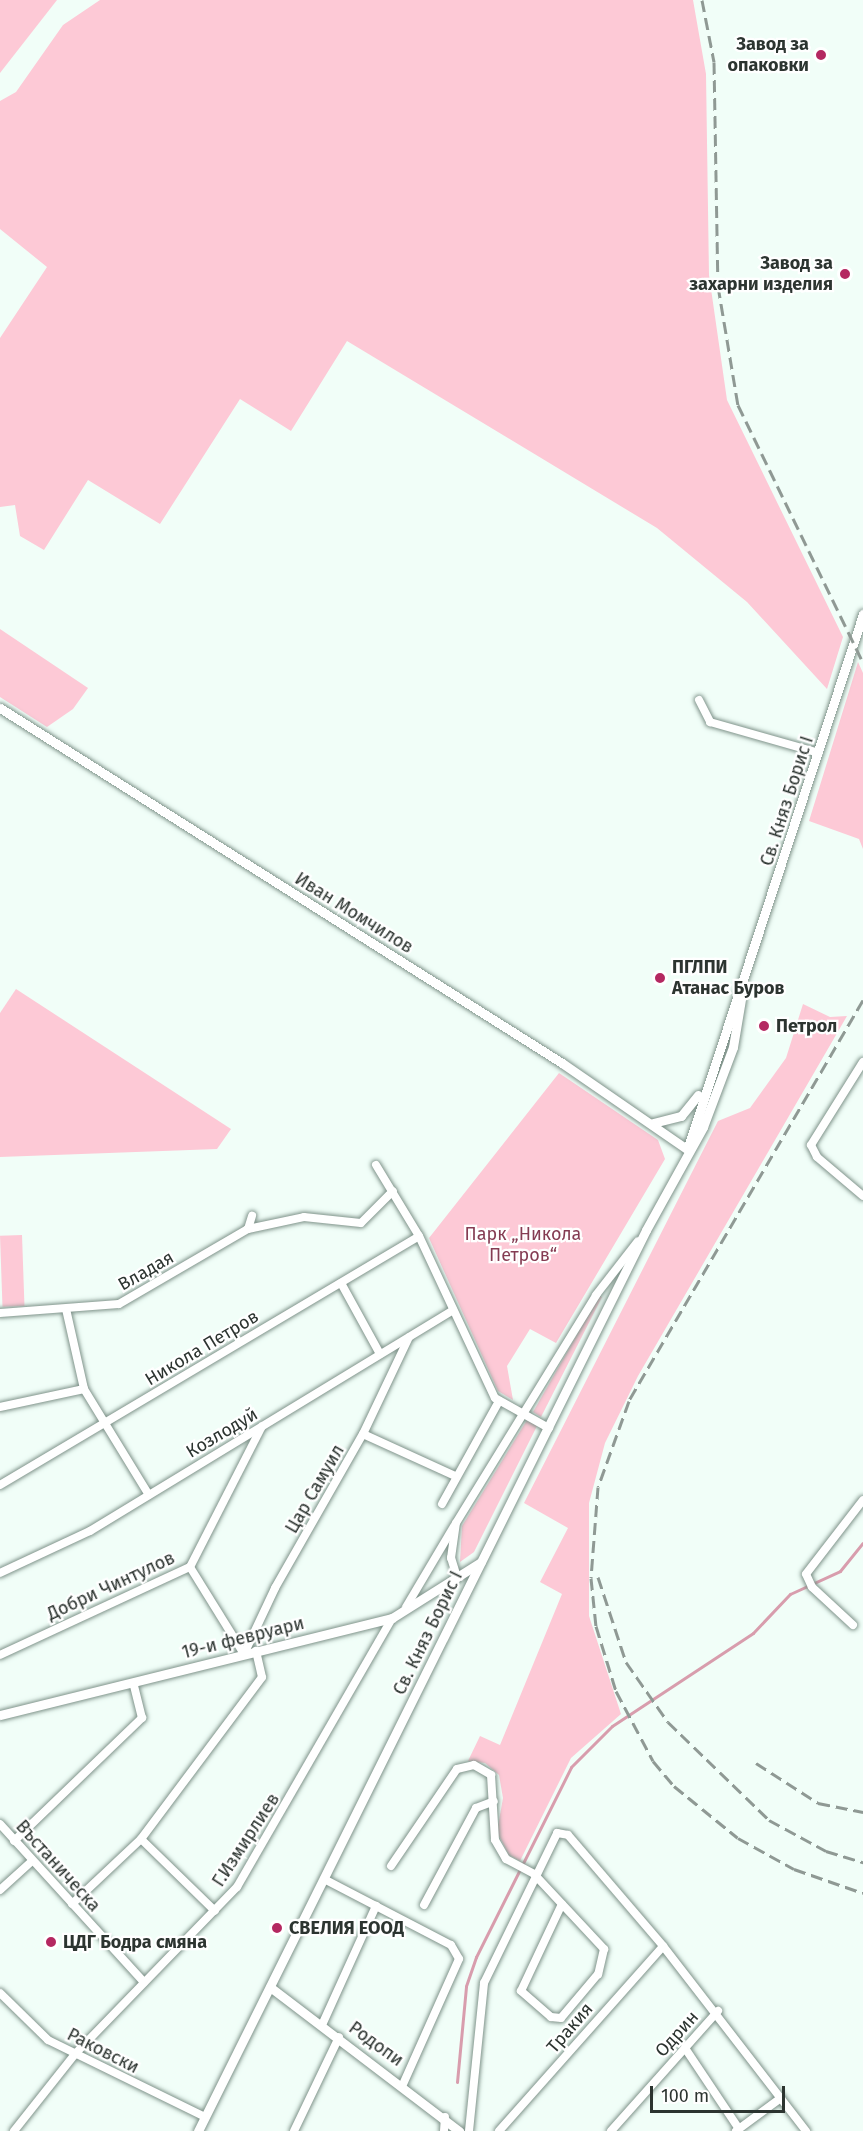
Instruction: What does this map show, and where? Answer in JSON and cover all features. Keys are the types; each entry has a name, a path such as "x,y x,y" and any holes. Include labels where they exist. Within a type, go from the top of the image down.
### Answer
{"street":[{"name":"Св. Княз Борис I","path":"688,1149 708,1076 741,999 863,616"},
{"path":"699,700 710,722 819,753"},
{"name":"Иван Момчилов","path":"0,708 653,1123 688,1149"},
{"name":"Св. Княз Борис I","path":"198,2131 646,1230 688,1149 703,1127 733,1047 741,999"},
{"path":"863,1062 811,1145 817,1157 863,1196"},
{"path":"653,1123 687,1111 708,1076"},
{"path":"376,1165 419,1236 499,1401 549,1428"},
{"name":"Владая","path":"0,1313 119,1304 248,1229 304,1217 361,1223 393,1191"},
{"path":"248,1229 252,1216"},
{"path":"406,1607 596,1295 646,1230"},
{"name":"Никола Петров","path":"0,1485 419,1236"},
{"path":"340,1283 380,1354"},
{"path":"66,1309 84,1389 149,1495"},
{"name":"Козлодуй","path":"0,1573 90,1531 453,1310"},
{"name":"Цар Самуил","path":"244,1654 275,1588 363,1434 409,1337"},
{"path":"0,1407 84,1389"},
{"path":"442,1504 455,1476 499,1401"},
{"name":"Добри Чинтулов","path":"0,1655 190,1567 263,1426"},
{"path":"363,1434 455,1476"},
{"path":"853,1625 812,1587 806,1574 863,1500"},
{"path":"456,1523 451,1558 456,1574"},
{"name":"19-и февруари","path":"0,1715 392,1618 456,1574 482,1562"},
{"path":"190,1567 244,1654"},
{"name":"Г.Измирлиев","path":"14,2131 75,2054 237,1887 290,1800 392,1618"},
{"path":"72,1904 141,1839 262,1677 256,1651"},
{"path":"14,1841 142,1718 133,1683"},
{"path":"391,1866 457,1769 474,1765 491,1775 495,1840 506,1859 534,1874 562,1904 605,1957 598,1974 561,2018 550,2017 521,1991 562,1904"},
{"path":"424,1905 476,1808 494,1802"},
{"name":"Въстаническа","path":"0,1824 144,1982"},
{"path":"469,2131 484,1983 534,1874 557,1833 568,1835 718,2011 806,2131"},
{"path":"141,1839 214,1911"},
{"path":"0,1890 32,1861"},
{"path":"324,1879 451,1945 459,1959 404,2084"},
{"path":"322,2025 376,1906"},
{"name":"Тракия","path":"500,2131 663,1946"},
{"name":"Родопи","path":"270,1987 404,2084 459,2131"},
{"name":"Раковски","path":"0,1993 48,2040 205,2117"},
{"name":"Одрин","path":"611,2131 718,2011"},
{"path":"294,2131 339,2037"},
{"path":"685,2048 738,2130 781,2098"},
{"path":"444,2131 445,2117"}],"green space":[{"path":"0,0 57,0 0,73"},
{"path":"100,0 693,0 706,74 709,275 727,400 843,637 827,689 747,602 657,528 347,341 291,431 240,399 160,524 88,480 44,550 20,536 15,505 0,507 0,338 47,267 0,229 0,101 16,92 63,25"},
{"path":"0,629 88,688 73,709 47,727 0,697"},
{"path":"858,662 863,673 863,849 859,839 809,821"},
{"path":"16,989 231,1129 217,1149 0,1157 0,1013"},
{"path":"803,1004 830,1017 847,1016 638,1376 605,1443 589,1503 589,1616 621,1714 571,1758 520,1861 509,1855 497,1832 503,1798 499,1775 485,1763 468,1761 480,1736 500,1745 562,1594 540,1582 568,1528 524,1503 718,1121 750,1108 786,1058"},
{"name":"Парк „Никола Петров“","path":"559,1073 658,1140 665,1159 556,1343 530,1329 507,1366 513,1400 498,1391 429,1238"},
{"path":"22,1235 24,1306 2,1307 0,1236"},
{"path":"599,1296 602,1297 541,1417 533,1412"},
{"path":"527,1420 537,1426 474,1552 460,1562 462,1526"}],"waterway":[{"path":"457,2082 466,1986 476,1957 571,1767 612,1726 753,1633 790,1594 840,1571 863,1543"}],"railway":[{"path":"702,0 714,62 718,286 738,405 863,662"},
{"path":"863,1000 629,1401 598,1487 591,1578 596,1626 616,1691 653,1761 674,1786 738,1838 794,1869 863,1893"},
{"path":"598,1577 626,1662 668,1722 769,1820 826,1851 863,1862"},
{"path":"756,1763 818,1803 863,1812"}],"place":[{"name":"Завод за опаковки","path":"821,55"},
{"name":"Завод за захарни изделия","path":"845,274"},
{"name":"ПГЛПИ Атанас Буров","path":"660,978"},
{"name":"Петрол","path":"764,1026"},
{"name":"СВЕЛИЯ ЕООД","path":"277,1928"},
{"name":"ЦДГ Бодра смяна","path":"51,1942"}]}
